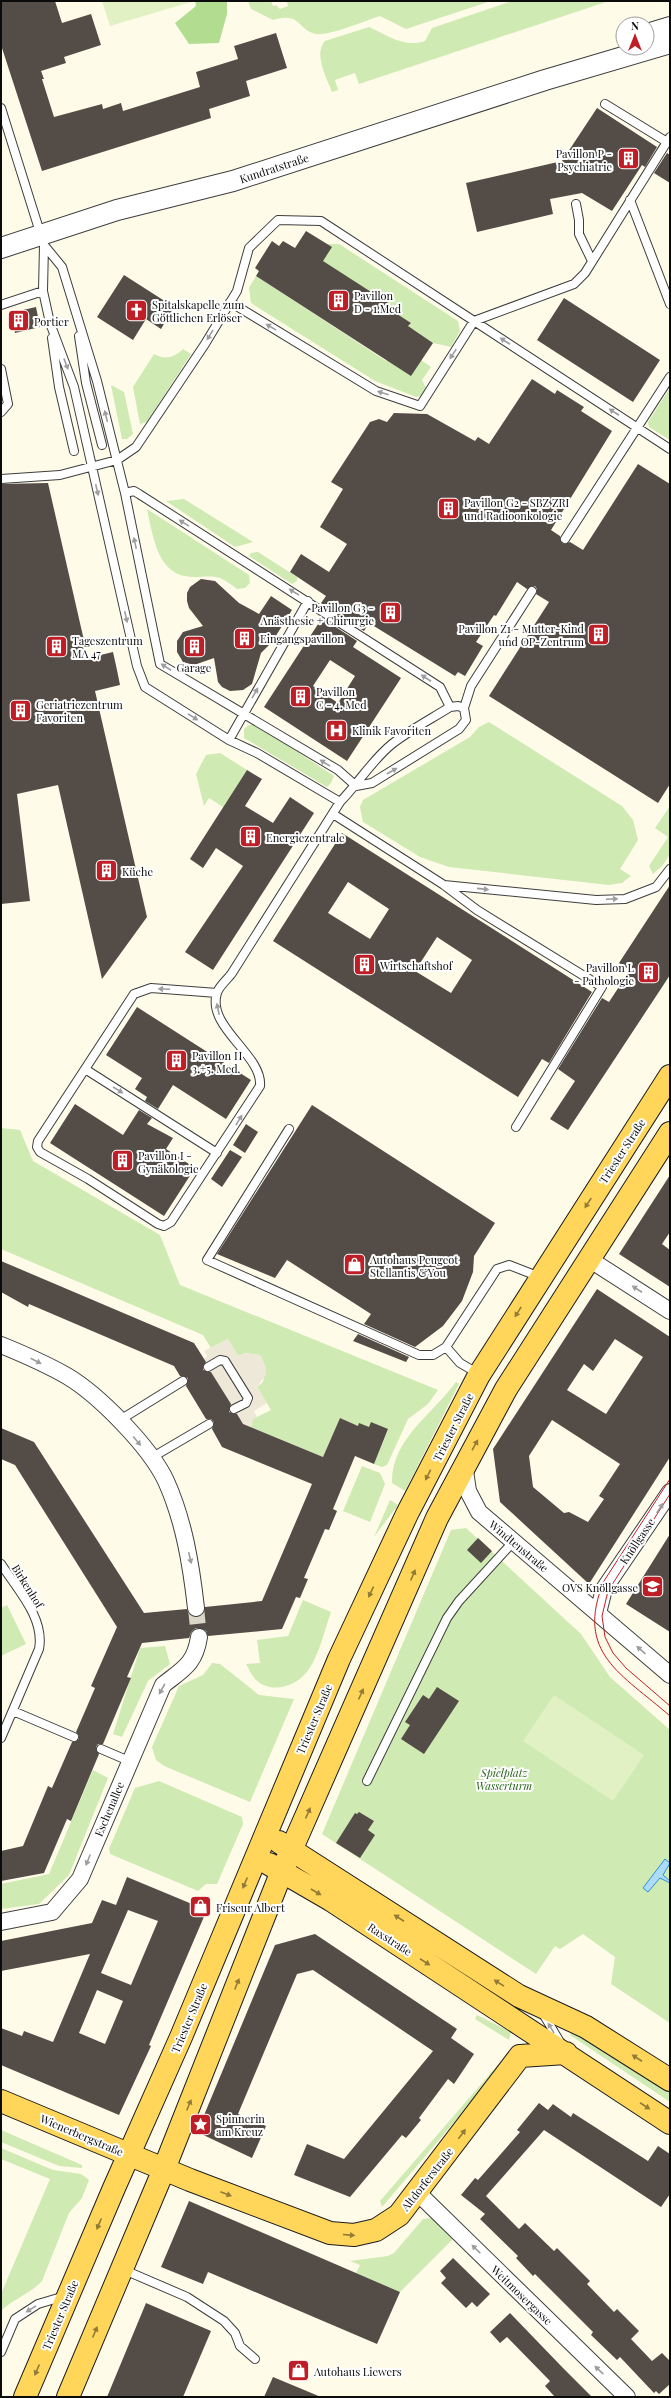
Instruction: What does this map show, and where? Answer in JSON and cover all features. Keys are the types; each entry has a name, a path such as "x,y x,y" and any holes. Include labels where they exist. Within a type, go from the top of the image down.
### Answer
{"main road":[{"name":"Triester Straße","path":"25,2397 114,2188 130,2155 345,1646 409,1510 479,1375 540,1277 670,1076"},
{"path":"68,2397 164,2169 282,1871 437,1518 464,1464 506,1389 670,1133"},
{"name":"Raxstraße","path":"266,1834 292,1848 528,2000 586,2027 670,2080"},
{"name":"Raxstraße","path":"256,1858 282,1871 566,2053 670,2122"},
{"path":"528,2000 522,2025 520,2056 566,2053"},
{"name":"Altdorferstraße","path":"164,2169 330,2233 354,2235 376,2230 399,2215 520,2056"},
{"name":"Wienerbergstraße","path":"1,2101 164,2169"}],"street":[{"path":"655,32 670,27"},
{"name":"Kundratstraße","path":"1,248 42,240 116,210 233,181 545,80 670,43"},
{"name":"Kundratstraße","path":"545,80 615,48"},
{"path":"589,1259 670,1310"},
{"path":"1,1344 68,1377 120,1420 151,1458 166,1481 182,1523 191,1566 196,1608"},
{"name":"Windtenstraße","path":"464,1464 468,1492 479,1512 670,1675"},
{"name":"Knöllgasse","path":"598,1613 604,1589 670,1492"},
{"name":"Eschenallee","path":"1,1922 52,1912 80,1880 129,1761 163,1685 190,1664 197,1651 199,1637"},
{"name":"Weitmosergasse","path":"418,2192 627,2397"}],"lane":[{"path":"230,302 376,391 420,406 474,321 574,284 592,261 668,140 605,104"},
{"path":"1,108 42,240 44,291 59,387 74,451"},
{"path":"630,200 670,304"},
{"path":"576,204 579,220 579,234 592,261"},
{"path":"1,478 60,475 117,460 136,447 201,350 237,291 249,248 278,220 321,221 670,449"},
{"path":"42,240 62,267 97,381 125,493 160,664 338,770 356,786"},
{"path":"1,305 44,291"},
{"path":"75,308 86,383 102,445"},
{"path":"50,324 74,387 136,666 142,684 229,740 257,753 340,802"},
{"path":"1,369 8,404 1,412"},
{"path":"565,539 670,377"},
{"path":"125,493 134,491 139,494 440,687 450,707"},
{"path":"356,786 372,783 459,729 466,720 464,708 471,686 532,592"},
{"path":"229,740 308,601"},
{"path":"217,993 151,988 134,994 38,1141 37,1147 40,1152 48,1158 88,1179 158,1224 164,1226 171,1222 258,1090 260,1081 258,1072 222,1023 217,1009 217,993 236,967 340,802 356,786 369,768 392,744 450,707 458,706 464,708"},
{"path":"332,814 444,885 477,910 602,987 516,1127"},
{"path":"444,885 596,900 625,899 656,887 670,869"},
{"path":"85,1069 217,1152"},
{"path":"289,1129 207,1260 419,1354 433,1355 446,1346 497,1269 509,1265 540,1277"},
{"path":"446,1346 460,1363 479,1375"},
{"path":"208,1367 222,1360 225,1361 233,1373 248,1398 246,1403 234,1409"},
{"path":"120,1420 183,1381"},
{"path":"151,1458 209,1424"},
{"path":"366,1781 447,1618 459,1601 514,1541"},
{"name":"Birkenhof","path":"1,1564 32,1611 36,1620 40,1640 1,1738"},
{"path":"13,1711 74,1737"},
{"path":"101,1749 129,1761"},
{"name":"Raxstraße","path":"528,2000 566,2053"},
{"path":"122,2269 187,2297 224,2321 235,2333 240,2346 255,2359"},
{"path":"1,2352 3,2339 15,2319 38,2304 68,2296"}],"green space":[{"path":"102,1 191,1 191,2 110,26"},
{"path":"195,1 227,1 227,14 219,43 189,44 175,23 196,6"},
{"path":"248,1 271,1 273,6 276,5 280,9 288,6 287,2 289,1 491,1 406,29 380,16 330,33 317,34 306,30 295,20 289,18 273,20 251,9"},
{"path":"512,1 609,1 359,84 355,73 335,80 338,90 332,92 324,73 320,53 325,41 369,27 403,42 417,43 425,41 432,28"},
{"path":"327,244 339,244 458,321 460,331 451,347 433,343 414,330 404,333 411,323 394,312 396,308 320,265"},
{"path":"256,276 386,361 394,349 421,360 431,367 422,380 426,388 421,396 416,397 375,381 251,303 249,288"},
{"path":"183,349 191,354 147,422 140,424 133,387 154,354 162,357 169,357"},
{"path":"111,385 124,392 133,434 127,439 122,439"},
{"path":"670,388 670,440 649,427 648,422"},
{"path":"184,499 253,542 235,547 166,501"},
{"path":"147,509 249,575 250,583 245,588 237,589 220,578 192,577 180,575 171,570 159,553"},
{"path":"258,552 297,577 297,581 292,584 249,556 251,553"},
{"path":"489,722 622,806 633,820 638,840 620,869 631,876 622,883 609,885 449,867 420,857 363,822 360,807 363,800 470,737 479,727"},
{"path":"255,724 334,776 331,783 327,787 244,738 244,729 249,725"},
{"path":"220,753 247,770 223,807 209,798 204,806 196,774 206,755"},
{"path":"670,806 670,854 663,865 653,874 649,866 668,837 655,828"},
{"path":"1,1128 20,1130 33,1161 160,1235 180,1285 438,1390 428,1404 408,1419 387,1465 382,1467 374,1464 388,1430 372,1422 369,1427 358,1426 340,1418 323,1457 251,1427 253,1419 271,1410 257,1387 263,1382 266,1368 260,1355 245,1353 238,1356 228,1339 211,1348 203,1335 1,1249"},
{"path":"456,1382 459,1384 405,1491 392,1483 398,1453 415,1428 447,1394"},
{"path":"362,1466 380,1473 385,1484 370,1522 343,1511"},
{"path":"390,1500 398,1505 374,1537"},
{"name":"Spielplatz Wasserturm","path":"466,1528 581,1634 610,1677 670,1730 670,2023 611,1984 615,1957 583,1934 560,1949 555,1946 536,1974 322,1834 451,1530"},
{"path":"303,1600 331,1612 316,1657 304,1675 292,1684 277,1688 262,1685 256,1680 246,1664 260,1663 257,1640 288,1636"},
{"path":"7,1605 26,1644 1,1656 1,1608"},
{"path":"165,1646 170,1664 148,1681 122,1737 113,1734 140,1648"},
{"path":"212,1663 220,1664 259,1695 294,1699 250,1802 164,1766 156,1760 152,1747 179,1686 203,1675"},
{"path":"554,1695 644,1755 613,1801 523,1741"},
{"path":"93,1770 108,1778 69,1875 39,1904 1,1909 1,1884 49,1874"},
{"path":"159,1781 242,1817 243,1824 217,1884 206,1884 198,1891 110,1854 109,1849 135,1788"},
{"path":"477,2015 511,2032 509,2040 475,2019"},
{"path":"572,2032 606,2049 670,2091 670,2102 570,2035"},
{"path":"502,2060 504,2061 485,2086 382,2207 380,2201"},
{"path":"1,2130 82,2165 82,2168 59,2166 1,2142"},
{"path":"1,2148 53,2170 81,2174 89,2180 82,2198 69,2213 42,2281 1,2311 1,2294 50,2179 1,2159"},
{"path":"432,2218 453,2239 400,2292 356,2273 360,2265 350,2261 388,2256 394,2253 423,2219"}],"shaded area":[{"path":"228,1339 238,1356 245,1353 260,1355 266,1368 266,1375 257,1387 267,1403 254,1411 257,1417 253,1419 251,1427 242,1424 204,1359 207,1356 204,1351"}],"water":[{"path":"665,1859 670,1863 663,1875 670,1881 670,1883 660,1878 648,1892 643,1888"}],"building":[{"path":"1,1 55,1 62,23 91,14 101,45 64,57 66,63 41,71 44,79 42,79 54,117 102,104 103,109 121,103 123,111 200,87 196,72 238,59 234,46 276,33 287,68 246,81 250,96 209,109 211,118 42,171 1,45"},
{"path":"597,108 657,147 645,167 642,165 612,211 582,193 550,199 553,214 477,232 466,183 562,161"},
{"path":"667,153 670,155 670,183 654,173"},
{"name":"Pavillon D - 1.Med","path":"306,231 332,247 323,261 396,308 394,312 411,323 408,326 433,343 411,376 256,276 259,271 255,268 272,241 279,246 283,241 295,248"},
{"name":"Spitalskapelle zum Göttlichen Erlöser","path":"124,275 174,307 161,329 146,319 133,340 97,317"},
{"path":"564,298 660,360 633,402 537,340"},
{"path":"36,307 40,327 15,333 10,313"},
{"path":"532,379 555,394 557,390 584,407 581,411 612,431 551,530 560,536 562,543 565,544 570,542 583,550 638,464 670,484 670,784 658,803 489,696 549,602 536,594 537,589 535,586 527,589 517,582 496,616 494,615 476,642 483,646 465,676 458,672 455,676 369,623 364,631 328,609 321,603 326,596 290,572 301,554 329,572 347,544 320,527 343,489 331,482 370,422 379,419 387,422 394,413 427,414 475,441 478,437 489,444"},
{"path":"48,483 88,658 113,652 120,685 95,691 147,917 102,979 58,785 17,794 30,901 1,904 1,484"},
{"name":"Eingangspavillon","path":"201,579 215,581 239,603 259,614 271,596 292,610 272,642 261,653 252,684 243,690 230,691 222,687 218,682 214,658 194,665 183,662 177,652 177,641 183,632 203,626 189,608 187,601 187,593 190,587"},
{"name":"Pavillon C - 4. Med","path":"322,618 357,641 353,647 401,678 347,761 264,707","holes":["330,660 355,676 338,703 313,686"]},
{"name":"Energiezentrale","path":"247,770 262,779 245,806 273,823 290,797 314,813 213,970 185,952 243,866 216,848 203,868 190,859"},
{"name":"Wirtschaftshof","path":"342,833 592,992 549,1063 542,1059 518,1097 273,941","holes":["348,882 389,909 370,939 328,913","437,937 472,960 451,993 415,971"]},
{"name":"Pavillon L - Pathologie","path":"670,885 670,975 568,1130 550,1119 575,1081 558,1069 602,998 609,1002 630,970 619,963"},
{"name":"Pavillon H 3.+5. Med.","path":"137,1007 251,1080 226,1119 173,1085 158,1109 145,1101 147,1097 135,1089 142,1078 106,1055"},
{"name":"Pavillon I - Gynäkologie","path":"75,1104 123,1135 139,1110 152,1118 147,1124 173,1138 166,1149 195,1168 164,1216 50,1143"},
{"path":"312,1105 495,1223 474,1256 473,1272 462,1301 443,1326 415,1347 364,1324 371,1314 287,1260 275,1278 217,1254"},
{"path":"246,1124 258,1132 245,1153 233,1145"},
{"path":"230,1150 242,1157 222,1187 211,1179"},
{"path":"670,1175 670,1232 662,1244 670,1250 670,1287 619,1254"},
{"path":"1,1261 194,1343 206,1362 203,1370 211,1372 231,1404 229,1412 237,1414 243,1424 323,1457 340,1418 358,1426 359,1423 369,1427 371,1422 388,1429 374,1464 355,1456 333,1509 337,1511 329,1530 325,1529 304,1578 308,1579 300,1598 296,1597 282,1629 208,1636 205,1630 196,1628 192,1631 189,1638 142,1643 127,1677 131,1678 103,1744 98,1744 96,1747 99,1754 71,1821 67,1819 44,1873 1,1881 1,1851 23,1846 48,1786 52,1788 72,1742 79,1739 76,1732 95,1688 91,1686 117,1627 15,1465 1,1459 1,1428 34,1442 144,1613 187,1609 189,1614 197,1617 202,1615 205,1607 262,1601 312,1484 222,1447 212,1429 214,1422 211,1419 206,1419 186,1386 188,1378 180,1376 174,1366 29,1304 28,1307 1,1292"},
{"path":"597,1289 670,1337 670,1457 589,1584 500,1502 493,1449","holes":["615,1339 643,1357 606,1414 567,1390 584,1364 593,1371","552,1420 620,1464 599,1496 604,1499 588,1522 569,1512 564,1513 533,1487 529,1456"]},
{"path":"358,1334 409,1357 406,1362 353,1341"},
{"name":"OVS Knöllgasse","path":"670,1534 670,1632 626,1604"},
{"path":"478,1538 492,1551 481,1563 467,1550"},
{"path":"437,1687 459,1701 424,1754 401,1739 410,1725 405,1722 423,1695 429,1699"},
{"path":"359,1812 374,1821 368,1830 375,1835 360,1858 336,1843 355,1813 357,1814"},
{"path":"127,1877 192,1904 194,1898 209,1905 149,2045 151,2046 119,2115 1,2065 1,2028 22,2036 24,2031 53,2042 90,1954 1,1971 1,1941 92,1923 102,1900 116,1905","holes":["128,1910 158,1921 131,1985 101,1973","97,1990 123,2001 105,2044 79,2033"]},
{"path":"315,1934 457,2029 451,2038 474,2054 454,2084 448,2079 419,2118 421,2120 406,2138 402,2135 350,2197 294,2175 307,2144 344,2159 433,2051 313,1970 297,1974 238,2114 266,2126 252,2158 197,2132 275,1945"},
{"path":"539,2103 548,2110 553,2104 571,2117 573,2113 648,2161 658,2146 670,2154 670,2194 661,2207 544,2130 486,2196 519,2229 525,2223 554,2251 557,2248 590,2281 587,2284 614,2312 617,2309 639,2331 631,2339 652,2361 662,2353 670,2361 670,2384 659,2394 656,2391 654,2393 620,2357 617,2360 591,2335 593,2332 535,2274 533,2276 516,2258 518,2256 480,2219 485,2214 461,2195 475,2178 478,2180 520,2132 517,2130"},
{"path":"189,2201 400,2292 377,2344 208,2272 203,2284 161,2267"},
{"path":"453,2258 490,2294 477,2307 472,2302 466,2308 441,2283 446,2278 440,2271"},
{"path":"146,2303 211,2331 183,2397 107,2397"},
{"path":"510,2313 592,2397 555,2397 545,2386 550,2381 507,2337 500,2343 490,2332"},
{"path":"273,2377 321,2397 264,2397"}],"tunnel":[{"path":"196,1608 199,1637"}],"tram line":[{"path":"670,1479 604,1581 596,1606 595,1627 599,1644 608,1660 620,1674 670,1716"},
{"path":"670,1494 608,1591 602,1616 605,1637 613,1653 626,1668 670,1706"}],"place":[{"name":"Pavillon P - Psychiatrie","path":"628,159"},
{"name":"Pavillon D - 1.Med","path":"338,301"},
{"name":"Spitalskapelle zum Göttlichen Erlöser","path":"137,310"},
{"name":"Portier","path":"18,321"},
{"name":"Pavillon G2 - SBZ ZRI und Radioonkologie","path":"448,508"},
{"name":"Pavillon G3 - Anästhesie + Chirurgie","path":"390,613"},
{"name":"Pavillon Z1 - Mutter-Kind und OP-Zentrum","path":"599,634"},
{"name":"Eingangspavillon","path":"245,638"},
{"name":"Tageszentrum MA 47","path":"56,646"},
{"name":"Garage","path":"194,647"},
{"name":"Pavillon C - 4. Med","path":"300,697"},
{"name":"Geriatriezentrum Favoriten","path":"21,710"},
{"name":"Klinik Favoriten","path":"336,730"},
{"name":"Energiezentrale","path":"251,837"},
{"name":"Küche","path":"107,871"},
{"name":"Wirtschaftshof","path":"365,965"},
{"name":"Pavillon L - Pathologie","path":"649,973"},
{"name":"Pavillon H 3.+5. Med.","path":"177,1061"},
{"name":"Pavillon I - Gynäkologie","path":"122,1161"},
{"name":"Autohaus Peugeot Stellantis &You","path":"355,1265"},
{"name":"OVS Knöllgasse","path":"653,1587"},
{"name":"Friseur Albert","path":"200,1907"},
{"name":"Spinnerin am Kreuz","path":"200,2124"},
{"name":"Autohaus Liewers","path":"298,2371"}]}
